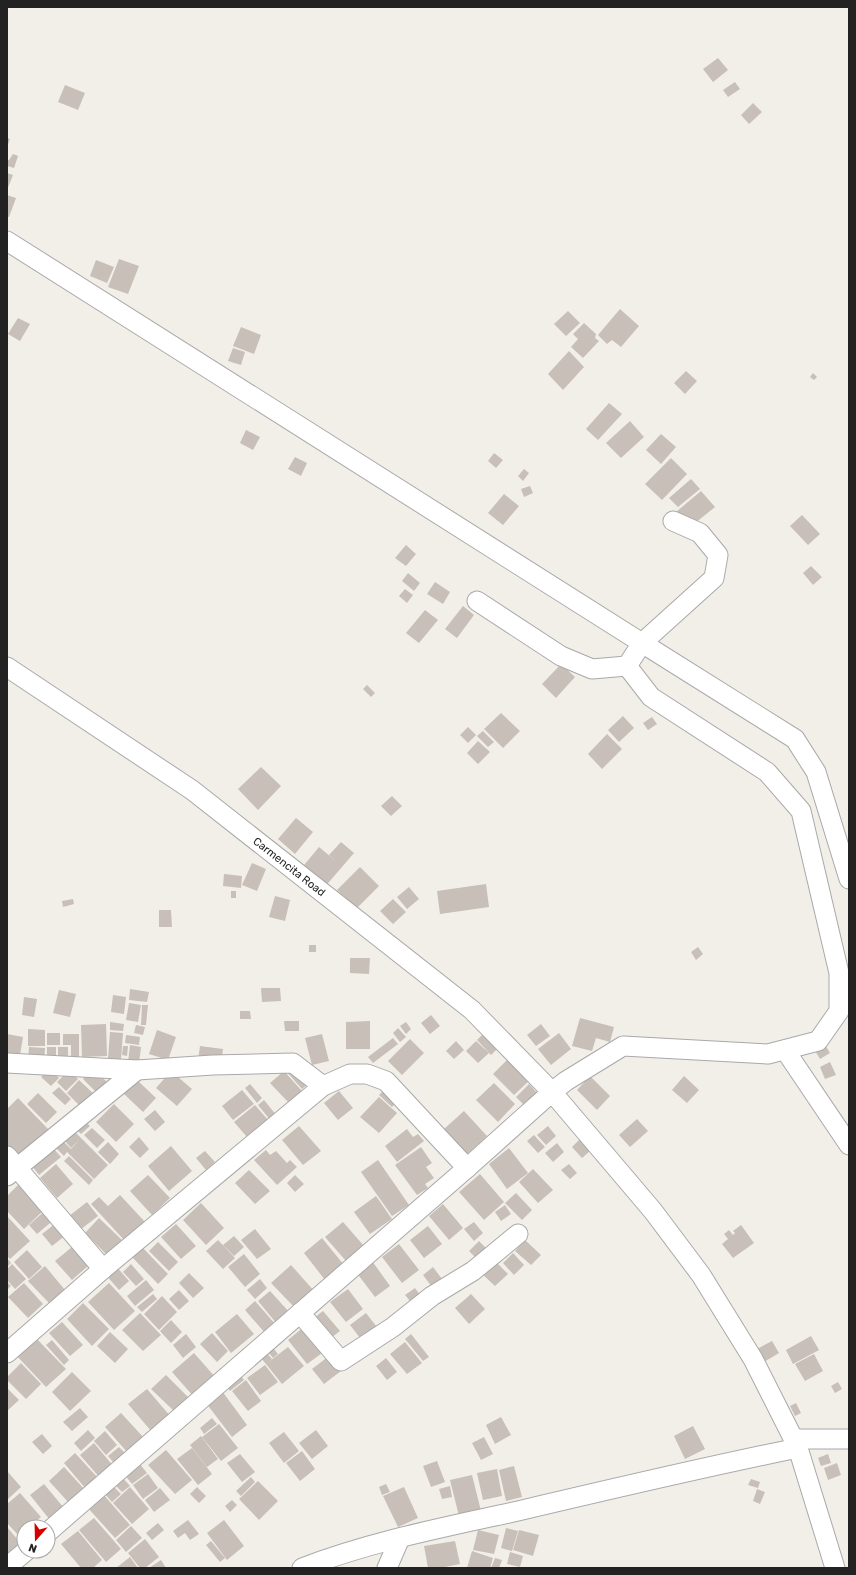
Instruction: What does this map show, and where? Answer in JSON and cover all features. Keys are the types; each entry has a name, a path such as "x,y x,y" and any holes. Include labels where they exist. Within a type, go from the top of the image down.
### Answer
{"street":[{"path":"7,241 642,644 795,739 816,772 849,879"},
{"path":"477,601 561,656 592,670 627,666 642,644 714,578 718,556 700,533 673,521"},
{"path":"56,1525 566,1081 623,1046 768,1054 785,1050 818,1041 839,1011 840,973 801,811 767,772 650,697 627,666"},
{"name":"Carmencita Road","path":"7,667 192,790 472,1010 552,1092 653,1211 701,1274 753,1359 795,1444 835,1568"},
{"path":"785,1050 849,1145"},
{"path":"7,1063 137,1070 212,1065 293,1063 323,1086"},
{"path":"103,1269 10,1167 137,1070"},
{"path":"7,1353 103,1269 323,1086 350,1074 367,1074 386,1081 467,1168"},
{"path":"300,1313 342,1361 393,1328 432,1296 473,1271 518,1234"},
{"path":"302,1568 333,1556 400,1538 710,1466 795,1444 849,1439"},
{"path":"387,1568 400,1538"},
{"path":"7,1567 16,1559"}],"building":[{"path":"718,58 728,70 713,82 703,69"},
{"path":"735,82 740,89 728,97 723,90"},
{"path":"65,85 85,93 78,110 58,102"},
{"path":"753,103 762,112 749,124 741,115"},
{"path":"7,138 10,139 7,147"},
{"path":"13,154 18,156 14,168 7,166 7,160 9,160"},
{"path":"7,173 13,175 7,190"},
{"path":"7,195 16,198 9,217 7,217"},
{"path":"119,259 139,266 128,294 108,287"},
{"path":"96,260 114,267 107,283 90,276"},
{"path":"620,309 639,326 621,347 612,340 607,344 598,335"},
{"path":"568,311 580,323 566,336 554,324"},
{"path":"18,318 30,324 20,341 8,334"},
{"path":"584,323 596,334 595,338 599,341 583,358 571,347 578,339 573,334"},
{"path":"241,327 261,335 254,354 233,346"},
{"path":"233,348 245,352 241,365 228,361"},
{"path":"569,351 584,367 563,390 548,374"},
{"path":"686,371 697,381 685,394 674,383"},
{"path":"813,373 817,377 814,380 810,377"},
{"path":"609,403 622,414 598,440 586,429"},
{"path":"630,421 644,437 621,458 606,443"},
{"path":"246,430 260,437 253,450 240,443"},
{"path":"661,434 676,447 661,464 646,450"},
{"path":"494,453 503,460 496,468 488,461"},
{"path":"295,457 307,463 301,476 288,469"},
{"path":"671,458 687,474 662,500 645,484"},
{"path":"524,469 529,473 523,481 518,476"},
{"path":"691,479 700,489 678,507 669,498"},
{"path":"530,486 533,493 524,497 521,489"},
{"path":"701,491 715,507 689,528 676,512"},
{"path":"504,494 519,506 503,525 488,513"},
{"path":"802,515 820,534 808,545 790,526"},
{"path":"406,545 416,554 406,566 395,558"},
{"path":"811,566 822,577 813,585 803,573"},
{"path":"408,573 420,583 414,591 402,581"},
{"path":"435,582 450,592 443,604 427,594"},
{"path":"405,589 413,595 407,603 399,596"},
{"path":"463,606 474,615 457,638 445,629"},
{"path":"425,610 438,620 419,643 406,633"},
{"path":"561,664 575,677 556,698 542,684"},
{"path":"367,685 375,693 371,697 363,689"},
{"path":"501,713 520,731 503,748 484,729"},
{"path":"623,716 634,728 619,742 608,730"},
{"path":"652,717 657,724 648,730 643,723"},
{"path":"468,727 476,735 468,743 460,735"},
{"path":"483,731 494,742 488,747 477,736"},
{"path":"607,734 622,749 602,769 588,754"},
{"path":"478,741 490,752 478,764 467,753"},
{"path":"261,767 281,786 258,810 238,789"},
{"path":"392,796 402,806 391,816 381,806"},
{"path":"296,818 313,832 295,854 278,839"},
{"path":"341,842 354,853 323,889 300,870 319,847 337,862 329,855"},
{"path":"252,863 266,869 257,891 242,885"},
{"path":"360,867 379,886 357,908 337,890"},
{"path":"224,874 242,876 241,888 223,886"},
{"path":"486,884 489,907 440,914 437,891"},
{"path":"409,887 419,899 407,909 397,897"},
{"path":"231,891 236,891 236,898 231,898"},
{"path":"275,896 290,900 285,921 269,917"},
{"path":"73,899 74,904 63,907 62,901"},
{"path":"393,899 406,912 393,924 380,911"},
{"path":"159,910 171,910 172,927 159,927"},
{"path":"309,945 316,945 316,952 309,952"},
{"path":"698,947 703,954 696,960 691,952"},
{"path":"350,958 370,958 369,974 350,973"},
{"path":"261,988 280,988 281,1001 262,1002"},
{"path":"130,989 149,992 147,1002 129,1000"},
{"path":"59,990 76,994 70,1017 53,1013"},
{"path":"113,995 126,997 124,1014 111,1012"},
{"path":"24,997 37,999 34,1017 22,1015"},
{"path":"129,1003 141,1005 138,1022 126,1020"},
{"path":"142,1005 148,1005 146,1025 141,1025"},
{"path":"240,1011 250,1011 251,1019 240,1019"},
{"path":"431,1015 440,1026 430,1034 421,1023"},
{"path":"580,1018 614,1027 610,1042 596,1038 592,1051 572,1046"},
{"path":"284,1021 299,1021 299,1031 285,1031"},
{"path":"370,1021 370,1049 346,1049 346,1022"},
{"path":"110,1022 124,1024 123,1031 110,1030"},
{"path":"406,1022 411,1029 406,1034 400,1026"},
{"path":"106,1024 107,1056 82,1057 81,1025"},
{"path":"541,1024 550,1036 536,1046 527,1035"},
{"path":"136,1025 145,1027 143,1035 134,1033"},
{"path":"398,1028 406,1037 400,1042 393,1033"},
{"path":"28,1029 45,1030 45,1046 28,1046"},
{"path":"157,1030 176,1037 168,1060 149,1054"},
{"path":"486,1031 500,1046 491,1055 477,1040"},
{"path":"110,1032 123,1033 121,1060 108,1058"},
{"path":"47,1033 60,1033 60,1045 47,1045"},
{"path":"559,1033 571,1049 551,1065 538,1049"},
{"path":"7,1034 23,1037 20,1055 7,1053"},
{"path":"63,1034 79,1034 79,1060 71,1060 71,1045 63,1045"},
{"path":"322,1034 329,1061 312,1065 305,1038"},
{"path":"126,1035 140,1037 139,1045 125,1043"},
{"path":"393,1038 398,1044 373,1063 368,1057"},
{"path":"410,1039 424,1053 402,1075 388,1061"},
{"path":"456,1041 464,1050 454,1059 446,1051"},
{"path":"476,1041 489,1053 478,1063 466,1051"},
{"path":"824,1043 830,1053 820,1059 814,1049"},
{"path":"130,1045 141,1047 139,1063 128,1062"},
{"path":"123,1046 128,1046 127,1056 122,1055"},
{"path":"200,1046 223,1049 221,1064 198,1061"},
{"path":"29,1047 45,1048 44,1063 28,1062"},
{"path":"47,1047 56,1047 56,1063 47,1063"},
{"path":"58,1047 68,1047 68,1063 58,1063"},
{"path":"510,1057 531,1079 514,1095 493,1074"},
{"path":"830,1062 836,1075 825,1079 820,1067"},
{"path":"293,1065 309,1083 302,1089 286,1071"},
{"path":"93,1068 108,1083 98,1094 83,1079"},
{"path":"50,1069 59,1078 51,1086 41,1077"},
{"path":"69,1070 78,1079 66,1091 57,1082"},
{"path":"171,1071 192,1089 177,1106 156,1088"},
{"path":"284,1071 302,1091 289,1103 270,1083"},
{"path":"590,1076 610,1096 597,1110 577,1090"},
{"path":"684,1076 699,1090 687,1103 672,1090"},
{"path":"79,1080 97,1097 84,1110 67,1093"},
{"path":"137,1080 156,1098 143,1112 124,1094"},
{"path":"494,1083 515,1104 498,1122 476,1100"},
{"path":"250,1084 262,1098 257,1103 245,1088"},
{"path":"529,1084 539,1095 526,1107 516,1097"},
{"path":"59,1087 71,1099 65,1105 52,1093"},
{"path":"385,1089 398,1101 392,1107 379,1095"},
{"path":"242,1090 254,1104 233,1120 222,1106"},
{"path":"339,1091 353,1108 338,1120 324,1103"},
{"path":"38,1093 57,1112 46,1123 27,1104"},
{"path":"379,1097 397,1113 379,1133 360,1117"},
{"path":"18,1098 50,1131 20,1159 7,1146 7,1109"},
{"path":"264,1100 277,1116 271,1121 258,1105"},
{"path":"114,1104 134,1124 116,1142 96,1122"},
{"path":"255,1105 268,1120 247,1137 234,1122"},
{"path":"155,1110 165,1122 155,1131 144,1119"},
{"path":"464,1111 487,1136 467,1154 444,1129"},
{"path":"83,1119 90,1126 81,1134 75,1128"},
{"path":"637,1119 648,1131 630,1147 619,1135"},
{"path":"299,1126 321,1151 303,1165 282,1140"},
{"path":"548,1126 556,1136 546,1145 537,1135"},
{"path":"92,1128 105,1140 97,1148 84,1135"},
{"path":"407,1129 413,1137 418,1134 424,1141 397,1162 385,1146"},
{"path":"73,1130 81,1138 71,1148 64,1140"},
{"path":"534,1135 545,1147 538,1153 527,1141"},
{"path":"139,1137 149,1149 140,1158 129,1147"},
{"path":"81,1138 108,1165 94,1179 67,1152 64,1156 55,1147 62,1140 71,1149"},
{"path":"580,1139 590,1151 582,1158 572,1147"},
{"path":"108,1142 119,1154 110,1164 98,1152"},
{"path":"557,1143 564,1152 553,1162 545,1153"},
{"path":"171,1146 192,1171 169,1191 148,1166"},
{"path":"421,1147 432,1163 426,1167 434,1178 425,1184 428,1188 417,1195 395,1165"},
{"path":"53,1148 61,1157 39,1175 32,1166"},
{"path":"509,1148 528,1173 507,1189 489,1164"},
{"path":"266,1150 270,1155 276,1151 287,1163 290,1160 297,1167 277,1185 254,1160"},
{"path":"205,1151 215,1162 206,1170 196,1158"},
{"path":"69,1156 93,1180 89,1185 64,1161"},
{"path":"378,1160 409,1205 392,1216 361,1172"},
{"path":"56,1164 73,1184 57,1198 40,1178"},
{"path":"569,1164 577,1173 570,1179 561,1170"},
{"path":"533,1169 553,1190 538,1203 519,1182"},
{"path":"249,1170 270,1191 255,1204 235,1183"},
{"path":"480,1174 504,1202 484,1220 459,1192"},
{"path":"148,1175 170,1198 152,1215 130,1191"},
{"path":"295,1175 304,1184 295,1192 287,1183"},
{"path":"21,1182 46,1208 24,1229 7,1211 7,1196"},
{"path":"516,1193 532,1210 522,1220 505,1203"},
{"path":"120,1195 145,1222 125,1241 91,1204 99,1197 108,1206"},
{"path":"376,1196 392,1219 370,1234 354,1212"},
{"path":"87,1202 98,1216 80,1230 69,1216"},
{"path":"201,1203 224,1228 206,1245 183,1220"},
{"path":"443,1204 463,1228 449,1240 429,1216"},
{"path":"505,1205 511,1214 501,1221 495,1212"},
{"path":"48,1208 56,1218 37,1234 29,1225"},
{"path":"7,1216 30,1241 10,1259 7,1256"},
{"path":"99,1218 123,1241 108,1256 85,1233"},
{"path":"343,1222 364,1246 346,1261 325,1237"},
{"path":"474,1222 483,1233 474,1241 464,1229"},
{"path":"56,1223 66,1235 52,1246 42,1234"},
{"path":"176,1224 196,1246 181,1259 161,1237"},
{"path":"741,1225 754,1243 733,1258 722,1244 728,1239 724,1234 729,1230 733,1235 735,1233 733,1231"},
{"path":"428,1226 442,1244 424,1258 410,1240"},
{"path":"255,1229 271,1249 257,1259 241,1240"},
{"path":"234,1236 244,1247 234,1256 223,1245"},
{"path":"322,1238 344,1265 325,1280 304,1253"},
{"path":"218,1240 235,1258 223,1269 206,1251"},
{"path":"525,1240 541,1255 531,1265 515,1251"},
{"path":"479,1241 489,1251 479,1261 469,1251"},
{"path":"158,1242 178,1262 169,1271 149,1251"},
{"path":"399,1244 419,1270 402,1283 382,1257"},
{"path":"141,1246 168,1274 158,1284 131,1256"},
{"path":"72,1247 88,1266 72,1280 55,1261"},
{"path":"27,1250 42,1267 29,1279 14,1262"},
{"path":"513,1253 524,1265 514,1275 503,1263"},
{"path":"244,1254 260,1274 245,1287 228,1267"},
{"path":"7,1258 11,1263 7,1267"},
{"path":"494,1260 508,1274 495,1286 481,1273"},
{"path":"372,1261 390,1286 375,1297 356,1272"},
{"path":"12,1264 26,1279 15,1289 7,1280 7,1269"},
{"path":"131,1264 144,1279 136,1286 123,1272"},
{"path":"115,1265 129,1281 119,1290 105,1274"},
{"path":"291,1265 315,1292 296,1309 271,1283"},
{"path":"45,1266 65,1290 49,1303 28,1281"},
{"path":"433,1267 442,1279 432,1287 423,1275"},
{"path":"189,1273 204,1288 193,1298 179,1283"},
{"path":"260,1279 267,1288 255,1299 247,1290"},
{"path":"146,1280 154,1290 135,1306 127,1296"},
{"path":"7,1282 11,1286 7,1290"},
{"path":"24,1283 43,1304 28,1318 8,1297"},
{"path":"109,1283 135,1311 114,1330 88,1302"},
{"path":"415,1288 424,1300 415,1307 405,1295"},
{"path":"348,1289 363,1309 346,1322 330,1302"},
{"path":"179,1290 189,1301 179,1310 169,1299"},
{"path":"270,1291 290,1313 277,1324 258,1301"},
{"path":"153,1294 157,1299 142,1312 137,1307"},
{"path":"471,1294 485,1309 469,1324 455,1308"},
{"path":"162,1296 177,1312 159,1330 144,1314"},
{"path":"255,1301 276,1325 265,1333 245,1310"},
{"path":"83,1303 109,1329 92,1346 67,1319"},
{"path":"323,1311 340,1331 327,1341 310,1321"},
{"path":"140,1313 161,1335 143,1351 122,1330"},
{"path":"366,1313 380,1331 364,1343 350,1325"},
{"path":"237,1314 254,1334 231,1353 215,1332"},
{"path":"171,1320 182,1332 171,1343 160,1331"},
{"path":"62,1322 83,1345 70,1356 49,1333"},
{"path":"305,1326 325,1351 307,1364 288,1340"},
{"path":"110,1332 128,1349 115,1363 97,1346"},
{"path":"212,1333 228,1351 217,1362 200,1344"},
{"path":"186,1334 196,1347 183,1358 173,1345"},
{"path":"411,1334 429,1357 423,1361 405,1339"},
{"path":"34,1336 66,1369 46,1387 15,1354"},
{"path":"811,1336 819,1350 793,1364 786,1350"},
{"path":"52,1340 69,1360 64,1365 46,1345"},
{"path":"772,1341 779,1353 764,1362 757,1349"},
{"path":"405,1342 422,1363 407,1374 390,1354"},
{"path":"288,1347 304,1366 282,1384 266,1364"},
{"path":"274,1349 278,1354 273,1358 269,1353"},
{"path":"266,1352 272,1359 266,1364 260,1357"},
{"path":"194,1353 216,1378 194,1397 172,1372"},
{"path":"814,1354 823,1371 805,1381 795,1364"},
{"path":"329,1356 341,1371 324,1384 312,1369"},
{"path":"386,1358 397,1372 387,1380 376,1366"},
{"path":"21,1363 41,1384 26,1399 7,1380 7,1377"},
{"path":"265,1365 278,1382 260,1395 247,1378"},
{"path":"72,1372 91,1391 70,1411 52,1392"},
{"path":"238,1372 244,1380 230,1391 224,1383"},
{"path":"166,1375 189,1398 175,1412 151,1389"},
{"path":"246,1380 261,1401 248,1411 232,1391"},
{"path":"838,1382 842,1389 835,1393 831,1386"},
{"path":"7,1388 19,1400 7,1411"},
{"path":"147,1389 171,1417 152,1432 128,1404"},
{"path":"222,1391 247,1425 232,1437 206,1403"},
{"path":"796,1403 801,1413 795,1416 790,1406"},
{"path":"80,1408 88,1417 72,1431 63,1422"},
{"path":"121,1413 144,1438 128,1453 105,1427"},
{"path":"501,1417 511,1435 495,1444 486,1425"},
{"path":"212,1418 217,1424 204,1434 200,1428"},
{"path":"219,1424 238,1448 221,1461 202,1437"},
{"path":"693,1426 705,1449 685,1459 674,1436"},
{"path":"88,1430 95,1438 81,1451 74,1443"},
{"path":"316,1430 328,1446 312,1459 299,1443"},
{"path":"105,1431 117,1445 106,1455 94,1441"},
{"path":"284,1432 299,1451 284,1463 269,1443"},
{"path":"42,1434 52,1446 43,1454 32,1442"},
{"path":"201,1436 218,1459 207,1467 190,1445"},
{"path":"484,1437 493,1454 481,1460 472,1443"},
{"path":"94,1443 114,1467 100,1478 80,1455"},
{"path":"119,1447 125,1453 114,1463 108,1456"},
{"path":"192,1448 212,1474 198,1485 177,1459"},
{"path":"166,1450 192,1480 175,1494 148,1465"},
{"path":"302,1451 315,1469 300,1481 286,1463"},
{"path":"75,1453 98,1478 86,1489 64,1463"},
{"path":"240,1454 255,1472 242,1482 227,1463"},
{"path":"828,1454 831,1463 821,1466 818,1458"},
{"path":"437,1461 445,1482 431,1487 423,1466"},
{"path":"139,1463 147,1473 132,1484 124,1474"},
{"path":"837,1463 841,1475 828,1480 824,1468"},
{"path":"514,1466 522,1497 506,1501 499,1470"},
{"path":"64,1467 85,1490 69,1503 49,1481"},
{"path":"497,1469 502,1496 483,1500 477,1473"},
{"path":"7,1471 21,1487 7,1500"},
{"path":"148,1474 158,1488 143,1499 133,1485"},
{"path":"472,1475 481,1511 459,1516 450,1480"},
{"path":"122,1477 130,1486 122,1492 114,1484"},
{"path":"251,1477 255,1482 241,1496 236,1491"},
{"path":"751,1479 760,1482 758,1488 748,1485"},
{"path":"258,1481 278,1501 259,1520 239,1499"},
{"path":"44,1484 64,1508 49,1519 30,1495"},
{"path":"386,1484 390,1492 382,1495 379,1487"},
{"path":"112,1485 121,1494 112,1502 104,1493"},
{"path":"450,1486 452,1497 442,1499 439,1489"},
{"path":"130,1487 149,1509 132,1524 113,1503"},
{"path":"197,1487 206,1496 199,1503 190,1494"},
{"path":"404,1487 418,1518 398,1527 383,1496"},
{"path":"160,1488 170,1500 154,1512 145,1500"},
{"path":"757,1489 765,1492 760,1504 753,1501"},
{"path":"20,1493 41,1517 39,1519 16,1519 16,1533 7,1523 7,1504"},
{"path":"103,1494 130,1525 115,1538 88,1508"},
{"path":"232,1500 237,1505 230,1512 225,1506"},
{"path":"94,1518 121,1549 106,1562 79,1530"},
{"path":"188,1520 199,1534 190,1540 185,1533 178,1538 173,1531"},
{"path":"224,1520 244,1546 227,1560 207,1533"},
{"path":"158,1523 164,1530 152,1540 146,1533"},
{"path":"131,1526 142,1538 126,1552 116,1540"},
{"path":"7,1527 16,1538 16,1550 7,1556"},
{"path":"506,1528 518,1531 512,1551 501,1548"},
{"path":"478,1530 499,1535 494,1554 473,1550"},
{"path":"519,1530 539,1535 533,1556 513,1550"},
{"path":"78,1531 102,1560 93,1568 81,1568 61,1544"},
{"path":"145,1539 159,1557 145,1568 140,1568 128,1553"},
{"path":"211,1541 225,1558 220,1562 206,1545"},
{"path":"455,1541 460,1564 440,1568 428,1568 424,1546"},
{"path":"472,1551 493,1558 490,1568 467,1568"},
{"path":"510,1552 523,1556 520,1567 507,1564"},
{"path":"130,1557 138,1568 116,1568"},
{"path":"495,1558 502,1560 499,1568 491,1568"},
{"path":"161,1560 166,1568 149,1568"}]}
